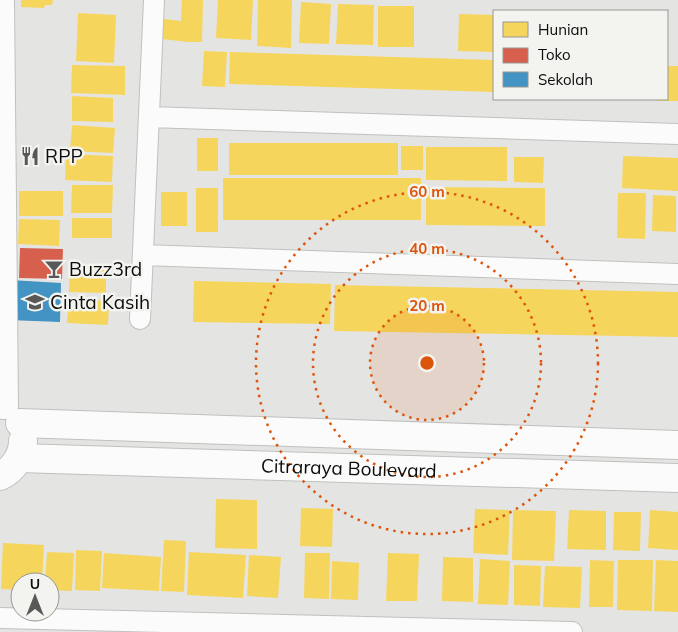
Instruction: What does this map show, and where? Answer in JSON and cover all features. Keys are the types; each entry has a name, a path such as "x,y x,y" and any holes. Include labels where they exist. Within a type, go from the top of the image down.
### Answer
{"main road":[{"path":"0,0 8,411 23,434 23,446 19,458 13,467 0,476"},
{"name":"Citraraya Boulevard","path":"8,411 678,445"},
{"name":"Citraraya Boulevard","path":"19,458 678,478"}],"street":[{"path":"140,319 154,0"},
{"path":"149,116 678,134"},
{"path":"143,255 678,274"},
{"path":"0,618 572,632"}],"building: Hunian":[{"path":"21,0 53,0 52,5 45,5 44,8 21,7"},
{"path":"182,0 203,0 202,42 162,39 164,19 181,21"},
{"path":"218,0 253,0 251,40 216,38"},
{"path":"258,0 292,0 291,48 257,46"},
{"path":"301,2 331,4 329,44 299,43"},
{"path":"338,4 374,5 373,45 336,44"},
{"path":"378,6 414,6 414,47 378,47"},
{"path":"78,13 116,15 114,63 76,61"},
{"path":"459,14 493,15 493,52 458,51"},
{"path":"204,51 227,52 225,87 202,86"},
{"path":"230,52 493,60 493,92 229,84"},
{"path":"72,65 125,66 125,95 71,93"},
{"path":"668,66 678,66 678,101 657,101 668,100"},
{"path":"72,96 113,98 113,122 72,121"},
{"path":"72,125 115,128 113,153 70,151"},
{"path":"197,138 218,138 218,171 197,171"},
{"path":"229,143 398,143 398,175 229,175"},
{"path":"401,146 423,146 423,170 401,170"},
{"path":"426,147 507,147 507,181 426,180"},
{"path":"66,154 113,156 112,182 65,180"},
{"path":"623,156 678,158 678,191 622,188"},
{"path":"514,157 544,157 543,183 514,182"},
{"path":"223,178 421,178 421,220 223,220"},
{"path":"72,185 113,185 112,213 71,213"},
{"path":"426,187 545,188 545,226 426,225"},
{"path":"196,188 218,188 218,232 196,232"},
{"path":"19,191 63,191 63,216 19,216"},
{"path":"161,192 187,192 187,226 161,226"},
{"path":"618,193 646,193 645,239 617,238"},
{"path":"653,195 676,196 676,232 652,231"},
{"path":"72,218 112,218 112,238 72,238"},
{"path":"19,219 60,220 59,246 18,244"},
{"path":"70,268 106,268 106,293 69,292"},
{"path":"194,281 331,284 330,324 193,322"},
{"path":"335,285 678,292 678,337 334,331"},
{"path":"69,299 109,301 108,325 67,323"},
{"path":"216,499 257,500 257,549 215,548"},
{"path":"301,508 333,509 332,547 300,546"},
{"path":"475,509 510,510 508,555 473,553"},
{"path":"513,510 556,511 554,561 512,560"},
{"path":"569,510 606,511 606,550 567,549"},
{"path":"650,510 678,512 678,550 648,548"},
{"path":"614,512 641,512 640,551 613,550"},
{"path":"164,540 186,541 184,592 161,591"},
{"path":"3,543 44,545 43,572 10,572 10,589 1,589"},
{"path":"76,550 102,551 100,591 75,590"},
{"path":"47,552 74,553 72,591 60,590 60,572 46,572"},
{"path":"189,552 246,555 243,598 187,595"},
{"path":"104,553 161,557 159,591 102,588"},
{"path":"305,553 330,553 329,599 304,598"},
{"path":"388,553 419,554 417,601 386,601"},
{"path":"249,555 281,557 278,598 247,596"},
{"path":"443,557 473,558 473,602 442,601"},
{"path":"480,559 510,561 508,605 478,604"},
{"path":"590,560 614,561 613,607 589,607"},
{"path":"618,560 653,560 652,611 617,610"},
{"path":"656,560 678,561 678,612 654,611"},
{"path":"332,561 359,563 358,600 331,599"},
{"path":"514,565 541,566 540,606 514,605"},
{"path":"545,566 582,567 580,608 543,607"}],"building: Toko":[{"path":"20,248 63,249 62,279 19,278"}],"building: Sekolah":[{"name":"Cinta Kasih","path":"10,280 61,283 60,322 8,320"}],"place":[{"name":"RPP","path":"30,156"},
{"name":"Buzz3rd","path":"54,269"},
{"name":"Cinta Kasih","path":"35,302"}]}
